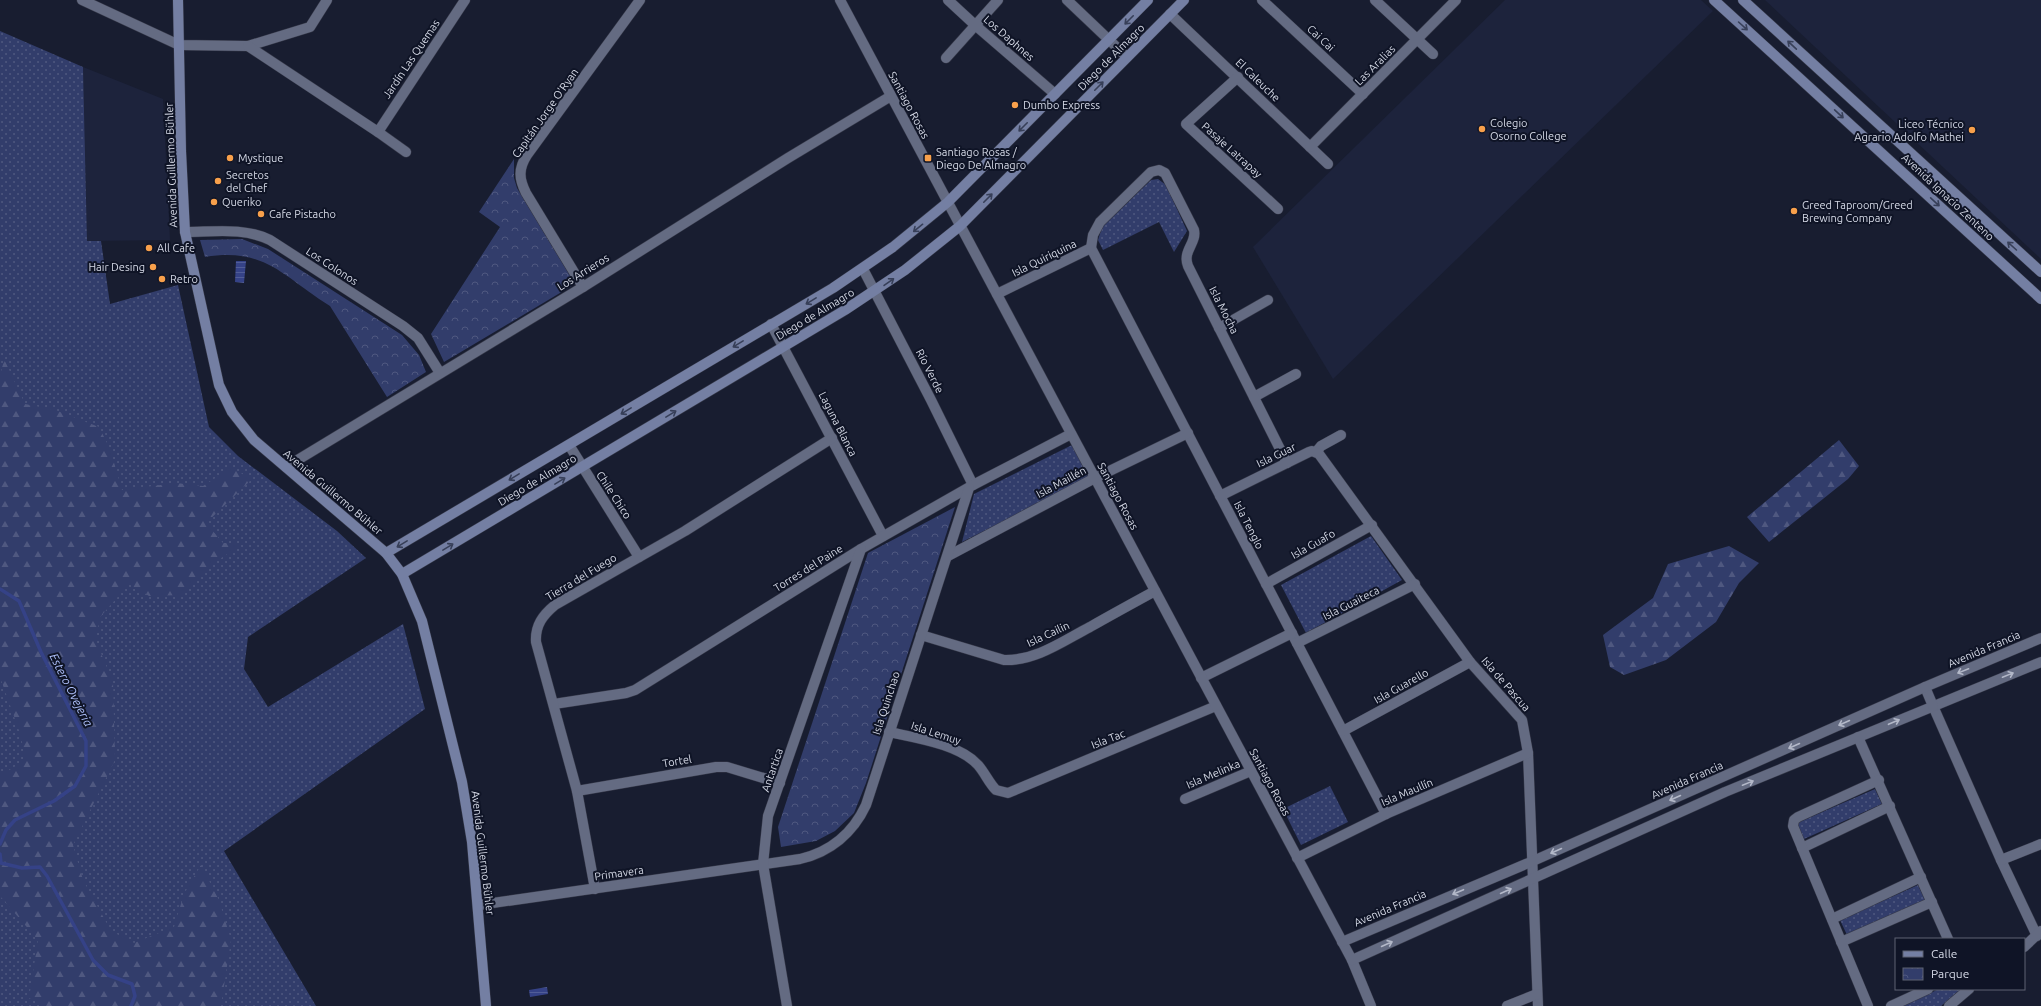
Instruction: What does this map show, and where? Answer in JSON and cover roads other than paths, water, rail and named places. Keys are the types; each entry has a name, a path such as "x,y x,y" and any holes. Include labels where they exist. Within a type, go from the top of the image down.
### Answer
{"main road":[{"name":"Avenida Guillermo Bühler","path":"178,0 181,151 185,232 219,385 237,419 254,440 386,553 402,574 410,591 426,636 462,782 472,842 479,905 486,1006"},
{"name":"Diego de Almagro","path":"386,553 863,269 910,234 948,202 1148,0"},
{"name":"Avenida Ignacio Zenteno","path":"1714,0 2041,299"},
{"name":"Avenida Ignacio Zenteno","path":"1743,0 2041,272"},
{"name":"Diego de Almagro","path":"402,574 582,468 876,291 934,248 960,226 1127,58 1176,5"},
{"path":"1801,78 1813,65"}],"street":[{"path":"82,0 179,45 248,46 310,27 327,0"},
{"name":"Jardín Las Quemas","path":"378,132 465,0"},
{"name":"Capitán Jorge O'Ryan","path":"583,287 526,193 520,180 520,170 527,155 640,0"},
{"name":"Santiago Rosas","path":"840,0 1352,960 1371,1006"},
{"name":"Los Daphnes","path":"948,0 1055,94"},
{"path":"946,58 998,0"},
{"path":"1067,0 1127,58"},
{"name":"Cai Cai","path":"1262,0 1363,94"},
{"path":"1375,0 1433,54"},
{"name":"Las Aralias","path":"1310,147 1456,0"},
{"name":"El Caleuche","path":"1176,5 1238,77 1328,164"},
{"path":"248,46 406,152"},
{"name":"Pasaje Latrapay","path":"1238,77 1186,124 1278,209"},
{"name":"Los Arrieros","path":"286,467 583,287 891,96"},
{"name":"Isla Quiriquina","path":"997,294 1091,248 1093,235 1100,222 1147,175 1159,170"},
{"name":"Isla Mocha","path":"1159,170 1165,174 1171,182 1194,230 1195,237 1186,253 1186,262 1287,463"},
{"name":"Los Colonos","path":"185,232 239,231 255,234 270,240 408,330 418,338 440,373"},
{"name":"Isla Tenglo","path":"1091,248 1386,814"},
{"name":"Río Verde","path":"863,269 876,291 971,487"},
{"path":"1219,328 1268,300"},
{"name":"Laguna Blanca","path":"771,324 784,346 883,536"},
{"path":"1254,397 1296,374"},
{"name":"Isla Maillén","path":"948,556 1095,478 1188,433"},
{"name":"Torres del Paine","path":"554,704 626,693 635,690 883,536 1071,434"},
{"name":"Isla Guar","path":"1220,496 1309,452 1316,452 1322,446 1341,435"},
{"name":"Tierra del Fuego","path":"595,889 577,791 536,642 536,630 541,619 555,605 685,531 832,438"},
{"name":"Chile Chico","path":"568,445 639,557"},
{"name":"Isla de Pascua","path":"1316,452 1322,457 1372,525 1470,662 1522,720 1528,753 1538,1006"},
{"name":"Isla Quinchao","path":"763,864 800,859 817,854 832,846 845,836 856,823 866,805 971,487"},
{"name":"Isla Guafo","path":"1266,584 1372,525"},
{"name":"Antartica","path":"787,1006 763,864 768,816 861,549"},
{"name":"Isla Guaiteca","path":"1297,644 1415,584"},
{"name":"Isla Cailin","path":"921,635 1004,660 1016,659 1034,655 1053,647 1155,591"},
{"path":"1201,678 1292,634"},
{"name":"Avenida Francia","path":"1342,942 1533,861 1925,687 2041,638"},
{"name":"Isla Guarello","path":"1343,731 1470,662"},
{"path":"1352,960 1725,792 2041,662"},
{"path":"1925,687 2001,860 2039,934 2025,946"},
{"name":"Isla Tac","path":"1008,793 1216,706"},
{"path":"1829,730 1838,746"},
{"name":"Isla Lemuy","path":"889,732 934,743 958,751 978,765 996,790 1008,793"},
{"path":"1858,737 1879,780 1948,938"},
{"name":"Isla Maullín","path":"1298,858 1386,814 1528,753"},
{"name":"Tortel","path":"577,791 716,767 727,767 780,783"},
{"name":"Isla Melinka","path":"1185,799 1251,771"},
{"path":"1719,779 1725,792"},
{"path":"1868,1006 1793,826 1794,820 1879,780"},
{"path":"1802,848 1890,806"},
{"path":"1616,824 1622,838"},
{"path":"2001,860 2041,844"},
{"name":"Primavera","path":"479,905 763,864"},
{"path":"1832,919 1921,877"},
{"path":"1841,942 1932,902"},
{"path":"1891,1006 1926,990"},
{"path":"1949,1006 1968,990"},
{"path":"1507,1006 1537,994"}],"waterway":[{"name":"Estero Ovejeria","path":"0,589 19,601 41,652 86,741 86,766 75,786 54,801 15,820 6,830 0,844"},
{"name":"Estero Ovejeria","path":"0,854 1,863 22,868 40,867 47,876 93,960 108,975 132,984 135,996 131,1006"}],"place":[{"name":"Dumbo Express","path":"1015,105"},
{"name":"Colegio Osorno College","path":"1482,129"},
{"name":"Liceo Técnico Agrario Adolfo Mathei","path":"1972,130"},
{"name":"Mystique","path":"230,158"},
{"name":"Santiago Rosas / Diego De Almagro","path":"928,158"},
{"name":"Secretos del Chef","path":"218,181"},
{"name":"Queriko","path":"214,202"},
{"name":"Greed Taproom/Greed Brewing Company","path":"1794,211"},
{"name":"Cafe Pistacho","path":"261,214"},
{"name":"All Cafe","path":"149,248"},
{"name":"Hair Desing","path":"153,267"},
{"name":"Retro","path":"162,279"}]}
